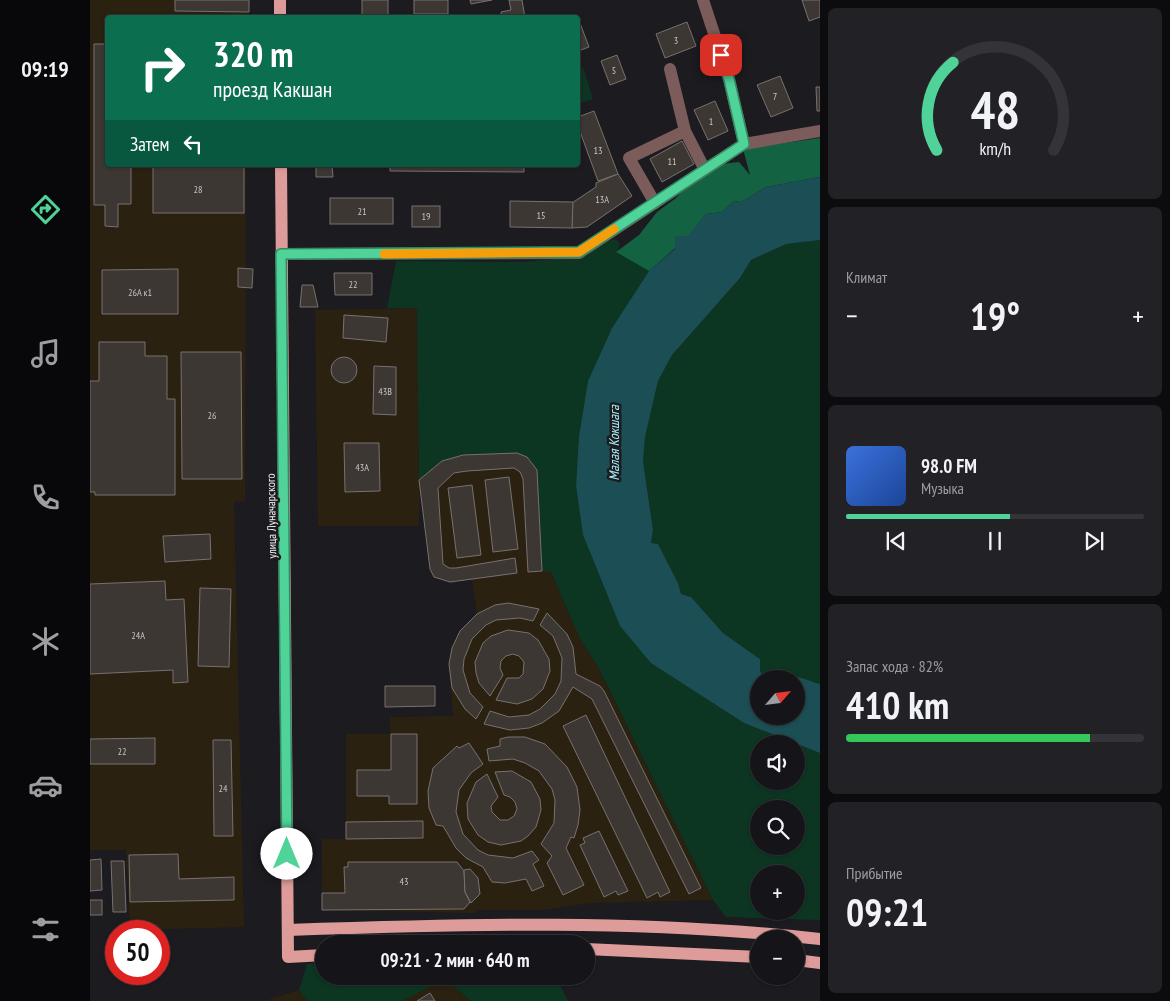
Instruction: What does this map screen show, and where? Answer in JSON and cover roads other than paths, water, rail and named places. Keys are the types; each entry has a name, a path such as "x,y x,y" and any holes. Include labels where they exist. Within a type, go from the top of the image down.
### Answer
{"main road":[{"path":"280,0 280,15"},
{"name":"улица Луначарского","path":"281,167 288,956 315,955"},
{"path":"288,930 471,924 553,924 705,929 820,939"},
{"path":"595,949 750,957"},
{"path":"805,961 820,963"}],"street":[{"path":"703,0 729,79 744,144"},
{"path":"670,69 685,131 705,170"},
{"path":"654,203 629,158 685,131"},
{"path":"281,254 579,252 744,144 820,131"}],"water":[{"name":"Малая Кокшага","path":"820,177 820,240 786,244 751,260 740,278 672,355 658,381 645,437 643,461 653,530 651,543 658,544 678,583 681,594 691,597 723,633 760,659 760,670 750,670 750,725 805,725 805,679 820,684 820,753 805,747 805,735 774,735 744,723 651,663 620,626 583,535 576,486 579,436 588,381 612,328 649,271 675,249 675,236 688,236 706,214 722,212 734,201 741,202 766,187"}]}
